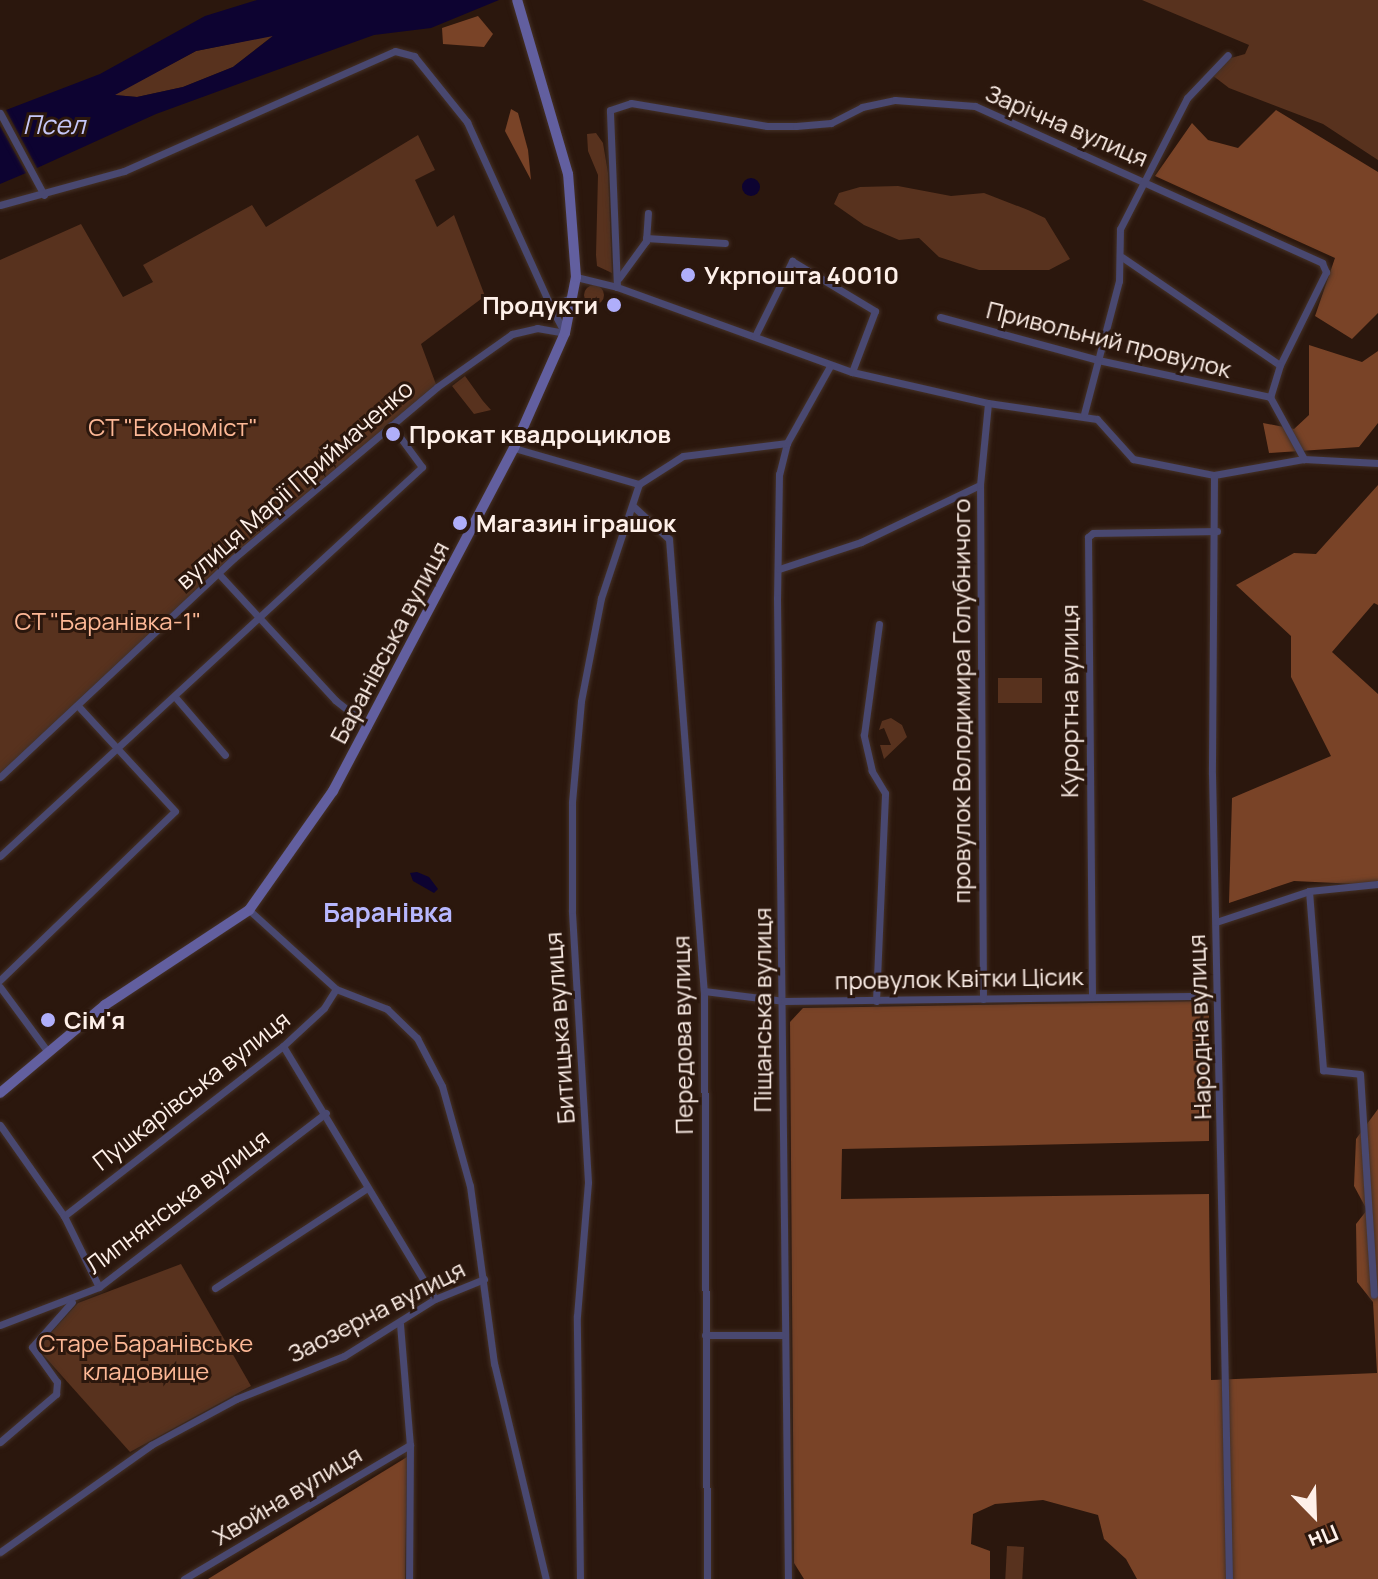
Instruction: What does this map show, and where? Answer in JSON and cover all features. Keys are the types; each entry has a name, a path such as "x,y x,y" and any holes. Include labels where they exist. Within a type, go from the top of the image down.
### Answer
{"main road":[{"name":"Баранівська вулиця","path":"0,1093 147,975 249,910 333,791 514,448 565,333 576,277 568,174 517,0"}],"street":[{"path":"0,205 124,171 395,51 414,56 467,122 565,333"},
{"path":"1084,414 1122,257 1120,229 1143,179 1194,87 1228,55"},
{"name":"Зарічна вулиця","path":"617,283 610,110 631,103 767,126 796,126 831,123 862,107 895,100 934,99 1009,118 1322,263 1326,272 1315,301 1280,365"},
{"path":"0,113 44,195"},
{"path":"617,283 646,238 648,213"},
{"path":"646,238 725,243"},
{"path":"1122,257 1280,365 1270,397 1304,459"},
{"path":"755,336 792,261 875,311 852,372"},
{"path":"576,277 617,283 852,372 988,403 1084,414 1110,430 1133,459 1214,475 1304,459 1378,463"},
{"path":"551,307 574,296"},
{"name":"Привольний провулок","path":"940,317 1098,360 1270,397"},
{"name":"вулиця Марії Приймаченко","path":"0,777 218,573 391,425 512,334 537,328 565,333"},
{"name":"Піщанська вулиця","path":"788,1579 782,1335 784,1001 779,474 787,443 830,366"},
{"name":"провулок Володимира Голубничого","path":"983,999 980,485 988,403"},
{"path":"0,856 260,621 422,467 391,425"},
{"path":"514,448 639,484 683,456 787,443"},
{"name":"Народна вулиця","path":"1214,475 1217,531 1212,774 1216,996 1225,1191 1229,1579"},
{"name":"Битицька вулиця","path":"580,1579 577,1316 588,1182 572,910 572,802 581,701 601,598 614,548 634,507 639,484"},
{"path":"779,569 861,542 980,485"},
{"name":"Передова вулиця","path":"634,507 669,539 704,991 707,1579"},
{"name":"Курортна вулиця","path":"1092,995 1088,537 1217,531"},
{"path":"218,573 335,700 368,726"},
{"path":"876,1001 885,793 872,771 864,735 879,624"},
{"path":"176,698 225,755"},
{"path":"0,980 175,811 78,706"},
{"path":"1216,922 1309,891 1378,884"},
{"path":"1309,891 1323,1070 1360,1074 1374,1295"},
{"path":"249,910 336,989 387,1009 417,1038 442,1086 470,1186 494,1363 546,1579"},
{"path":"0,987 48,1052"},
{"name":"Пушкарівська вулиця","path":"64,1216 283,1046 324,1008 336,989"},
{"name":"провулок Квітки Цісик","path":"704,991 784,1001 1092,995 1216,996"},
{"path":"283,1046 435,1299"},
{"name":"Липнянська вулиця","path":"0,1325 37,1308 74,1301 99,1287 326,1113"},
{"path":"0,1125 64,1216 99,1287"},
{"path":"215,1288 367,1188"},
{"name":"Заозерна вулиця","path":"0,1552 151,1445 236,1399 344,1356 400,1324 435,1299 484,1279"},
{"path":"0,1442 56,1394 57,1382 32,1347 74,1301"},
{"path":"400,1324 410,1445 409,1579"},
{"path":"705,1335 782,1335"},
{"name":"Хвойна вулиця","path":"184,1579 410,1445"}],"green space":[{"path":"1142,0 1378,0 1378,160 1323,124 1229,88 1212,75 1231,58 1245,54 1249,45"},
{"path":"274,35 233,67 183,87 137,97 113,95 196,51"},
{"path":"596,133 603,143 608,173 612,273 597,266 598,175 588,151 587,134"},
{"name":"СТ \"Економіст\"","path":"418,135 435,170 415,180 437,227 454,215 485,296 421,344 437,387 234,558 0,777 0,260 81,224 123,297 153,282 143,265 252,205 266,227"},
{"path":"898,186 951,196 984,193 1028,210 1045,218 1070,259 1049,270 979,270 939,257 919,238 899,240 864,225 834,204 839,193 860,187"},
{"path":"594,285 601,288 604,295 601,302 594,305 587,302 584,295 587,288"},
{"path":"465,376 491,410 474,414 452,386"},
{"path":"998,678 1042,678 1042,703 998,703"},
{"path":"891,718 902,725 907,737 884,759 880,745 891,745 884,728 879,730 882,721"},
{"name":"Старе Баранівське кладовище","path":"181,1264 251,1386 130,1452 37,1348 78,1303"},
{"path":"1007,1546 1024,1547 1022,1579 1005,1579"}],"shaded area":[{"path":"478,16 493,34 484,47 443,44 442,28"},
{"path":"511,109 518,113 528,150 531,180 505,131"},
{"path":"1276,110 1378,172 1378,313 1352,339 1315,316 1335,258 1155,176 1192,123 1208,140 1238,148"},
{"path":"1309,345 1362,362 1378,351 1378,423 1359,447 1269,453 1263,423 1294,429 1309,415"},
{"path":"1378,485 1378,605 1374,603 1332,652 1378,694 1378,885 1294,881 1229,903 1232,798 1331,756 1291,677 1291,636 1236,585 1294,553 1316,554"},
{"path":"1209,1001 1209,1141 842,1149 841,1199 1209,1194 1211,1380 1377,1373 1373,1302 1357,1282 1356,1224 1367,1210 1354,1186 1356,1139 1378,1109 1378,1579 1137,1579 1126,1559 1104,1539 1098,1515 1043,1500 995,1504 973,1514 971,1544 990,1551 990,1579 804,1579 794,1563 790,1022 803,1008"},
{"path":"407,1457 405,1579 208,1579"}],"water":[{"name":"Псел","path":"257,0 499,0 431,28 374,35 274,71 156,114 37,168 6,110 100,74 205,16","holes":["273,36 233,67 183,87 137,97 115,95 196,51"]},
{"name":"Псел","path":"0,126 26,173 0,184"},
{"path":"747,178 755,178 760,187 758,194 747,196 742,191 742,183"},
{"path":"417,872 429,877 438,889 434,893 413,881 410,873"}],"place":[{"name":"Укрпошта 40010","path":"688,275"},
{"name":"Продукти","path":"614,305"},
{"name":"Прокат квадроциклов","path":"393,434"},
{"name":"Магазин іграшок","path":"460,523"},
{"name":"Сім'я","path":"48,1020"}],"district":[{"name":"Баранівка","path":"388,913"}],"park label":[{"name":"СТ \"Баранівка-1\"","path":"108,621"}]}
